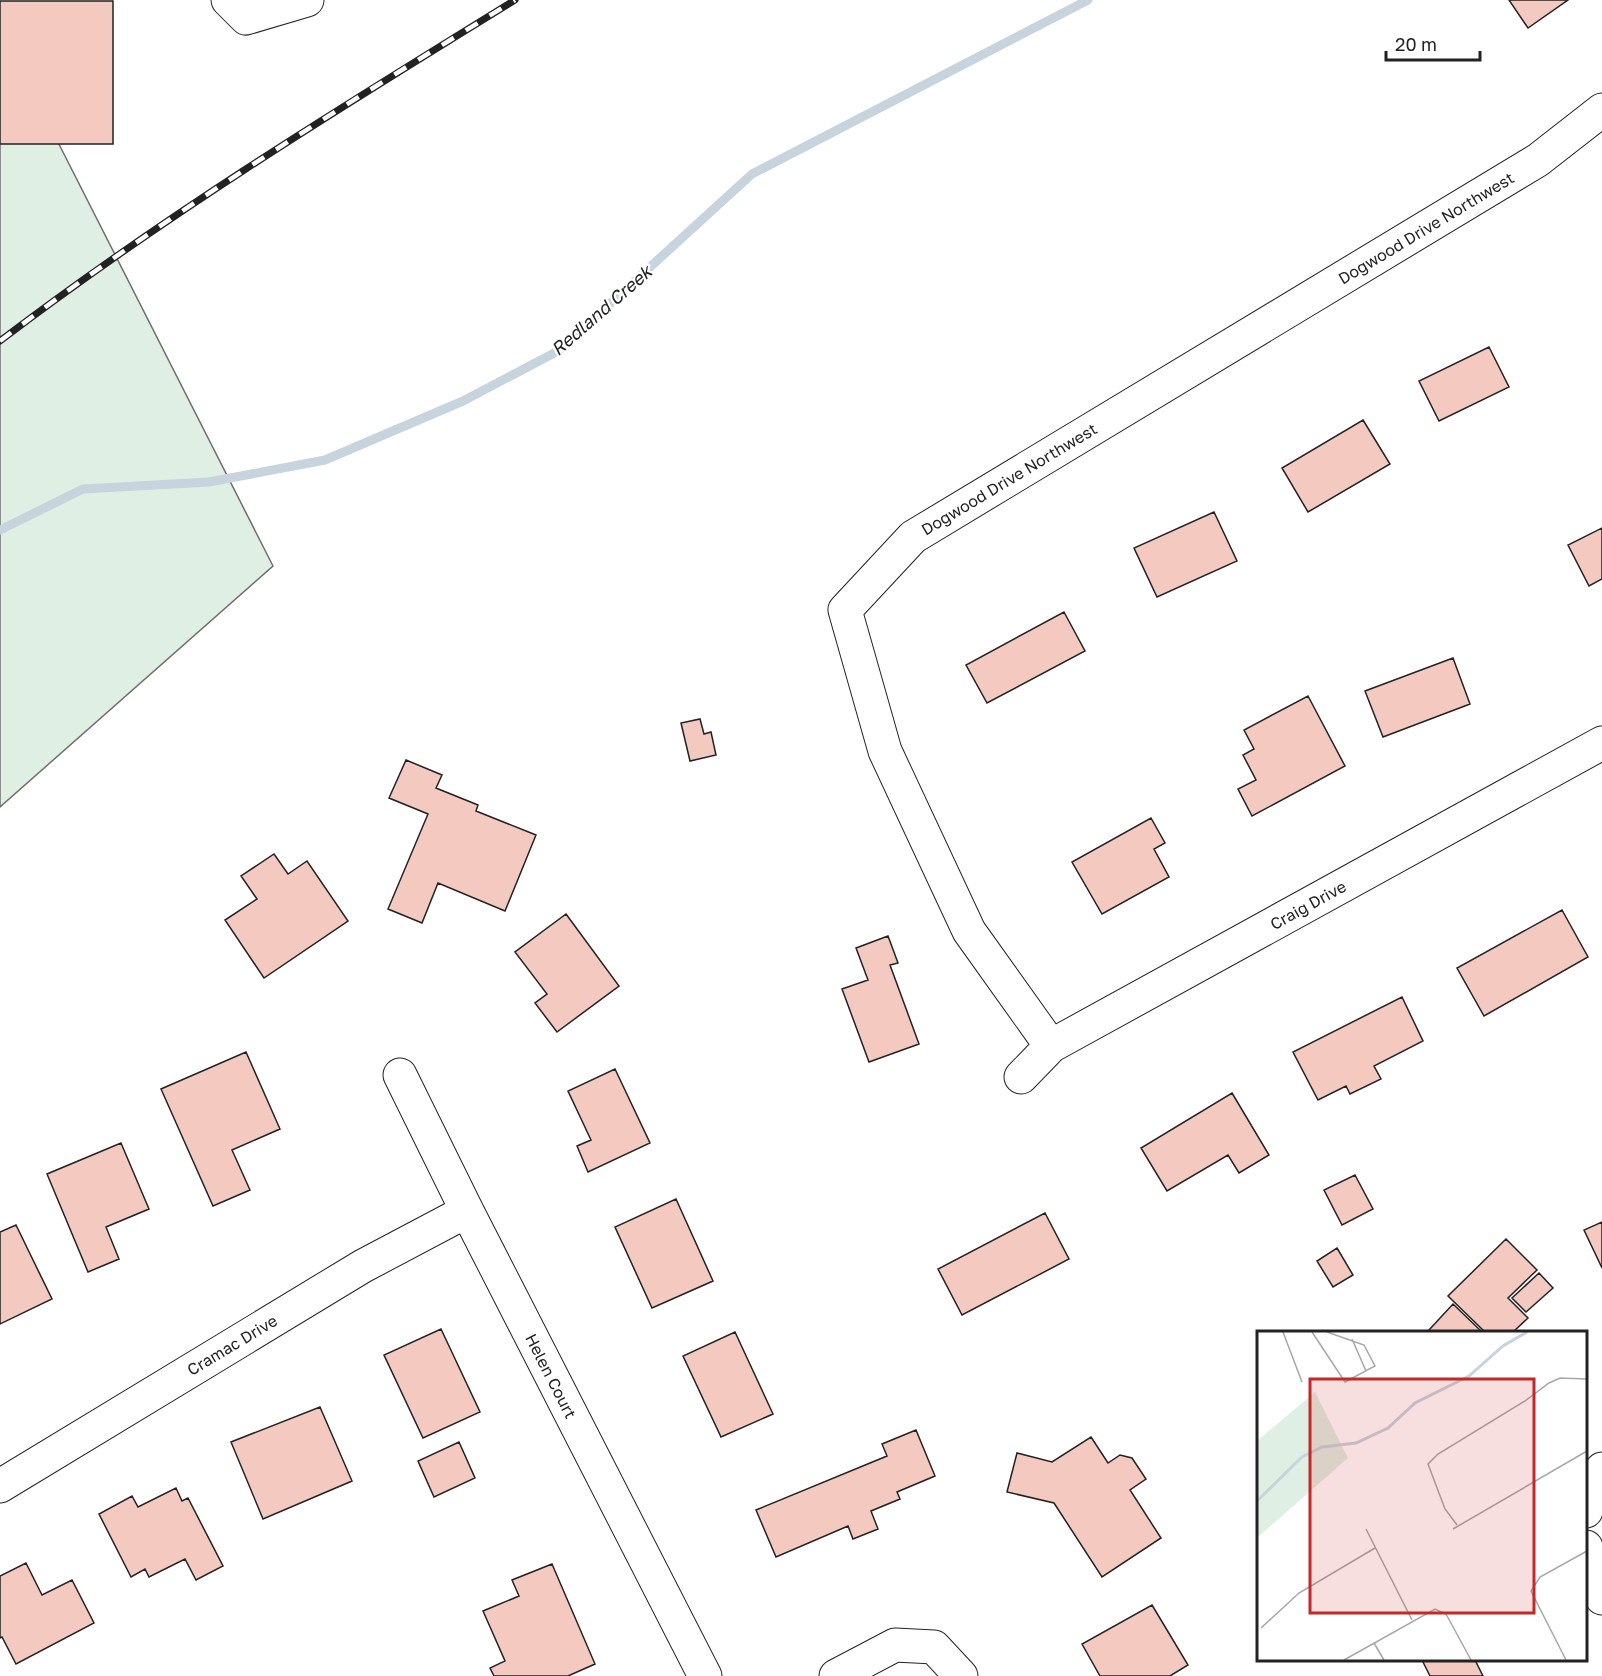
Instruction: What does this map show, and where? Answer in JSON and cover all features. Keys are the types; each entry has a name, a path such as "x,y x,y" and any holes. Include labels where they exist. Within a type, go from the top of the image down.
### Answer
{"street":[{"path":"228,0 246,18 307,0"},
{"name":"Dogwood Drive Northwest","path":"1051,1046 969,931 885,751 845,609 913,537 1538,160 1602,110"},
{"name":"Craig Drive","path":"1021,1077 1051,1046 1602,742"},
{"name":"Helen Court","path":"400,1074 467,1211 705,1676"},
{"name":"Cramac Drive","path":"0,1486 363,1266 467,1211"},
{"path":"1587,1506 1591,1487 1602,1469"},
{"path":"1587,1551 1594,1580 1602,1598"},
{"path":"836,1676 895,1645 934,1647 961,1676"}],"green space":[{"path":"33,93 273,566 0,807 0,121"}],"building":[{"path":"1509,0 1568,0 1528,28"},
{"path":"0,1 113,1 113,144 0,144"},
{"path":"1489,347 1509,387 1439,421 1419,381"},
{"path":"1363,420 1390,464 1308,512 1282,468"},
{"path":"1214,512 1237,561 1157,597 1134,548"},
{"path":"1602,528 1602,579 1589,586 1568,545"},
{"path":"1064,612 1085,651 987,703 966,665"},
{"path":"1453,658 1470,704 1383,737 1365,691"},
{"path":"1308,696 1345,766 1252,816 1238,789 1256,780 1243,755 1254,749 1244,730"},
{"path":"700,719 704,734 711,732 716,755 690,761 681,723"},
{"path":"406,760 442,775 436,788 478,805 476,811 536,835 505,911 438,883 422,923 388,909 428,814 389,798"},
{"path":"1151,818 1165,843 1154,849 1169,877 1102,914 1072,862"},
{"path":"274,854 288,874 307,861 348,921 264,978 225,920 257,899 241,876"},
{"path":"1562,910 1588,957 1484,1016 1457,968"},
{"path":"566,914 619,986 557,1032 535,1003 547,994 515,952"},
{"path":"888,936 898,963 890,965 919,1044 869,1062 842,989 868,980 856,948"},
{"path":"1402,997 1423,1041 1374,1066 1381,1079 1350,1094 1346,1086 1318,1100 1293,1052"},
{"path":"246,1052 280,1129 232,1150 250,1190 213,1206 161,1089"},
{"path":"615,1069 650,1143 588,1172 577,1146 591,1140 568,1091"},
{"path":"1232,1093 1269,1155 1239,1173 1228,1155 1167,1191 1141,1148"},
{"path":"121,1143 149,1209 106,1227 119,1259 88,1272 47,1174"},
{"path":"1355,1175 1373,1209 1342,1225 1324,1190"},
{"path":"676,1199 713,1281 652,1308 615,1227"},
{"path":"1045,1213 1069,1259 962,1315 938,1269"},
{"path":"1602,1222 1602,1268 1584,1230"},
{"path":"16,1225 52,1299 0,1324 0,1232"},
{"path":"1506,1239 1537,1270 1508,1298 1528,1318 1514,1331 1484,1331 1448,1296"},
{"path":"1337,1248 1353,1275 1333,1287 1317,1261"},
{"path":"1539,1273 1553,1288 1526,1312 1512,1298"},
{"path":"1453,1304 1481,1331 1430,1331"},
{"path":"441,1329 480,1412 423,1438 384,1355"},
{"path":"735,1332 773,1414 721,1437 683,1356"},
{"path":"320,1407 352,1481 263,1519 231,1442"},
{"path":"916,1430 935,1476 897,1492 900,1499 871,1511 878,1529 853,1539 848,1526 776,1557 756,1510 887,1456 882,1444"},
{"path":"1091,1437 1108,1463 1120,1455 1132,1458 1146,1479 1130,1490 1161,1538 1102,1577 1054,1503 1007,1492 1017,1453 1052,1462"},
{"path":"459,1442 475,1478 434,1497 418,1461"},
{"path":"176,1488 182,1501 188,1498 223,1566 196,1580 185,1559 149,1577 145,1569 131,1577 99,1514 132,1496 138,1507"},
{"path":"26,1563 42,1595 72,1580 94,1623 16,1664 2,1637 0,1638 0,1576"},
{"path":"552,1564 595,1664 568,1676 494,1676 490,1668 505,1661 483,1611 519,1596 512,1580"},
{"path":"1152,1605 1188,1665 1170,1676 1100,1676 1082,1644"},
{"path":"1422,1661 1476,1661 1483,1676 1430,1676"}],"waterway":[{"name":"Redland Creek","path":"0,530 83,489 209,482 325,460 463,401 558,351 752,174 1088,0"}],"railway":[{"path":"0,341 125,250 253,164 515,0"}]}
